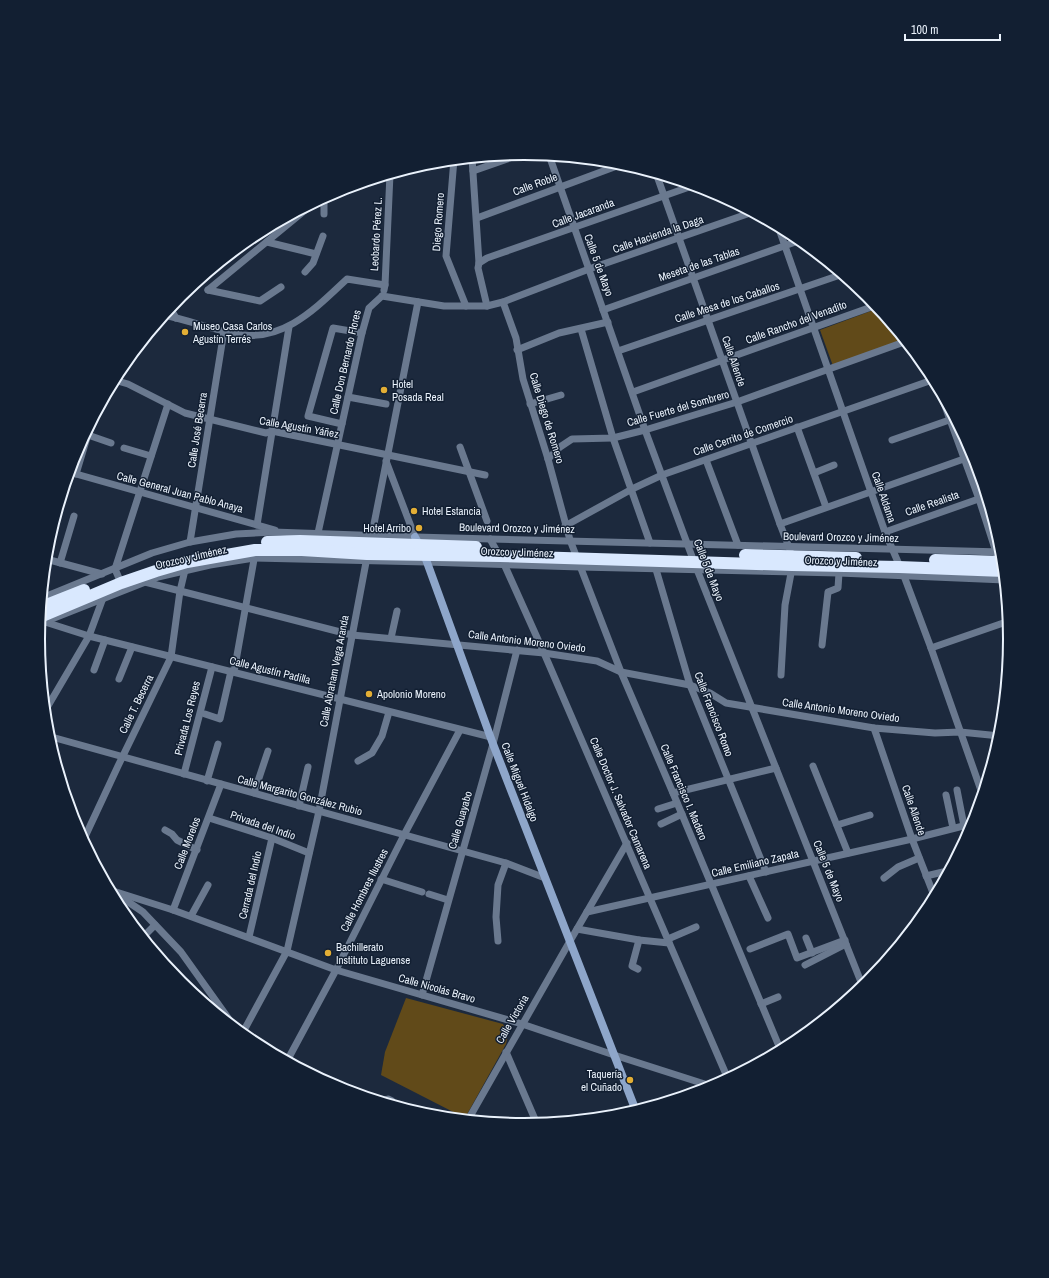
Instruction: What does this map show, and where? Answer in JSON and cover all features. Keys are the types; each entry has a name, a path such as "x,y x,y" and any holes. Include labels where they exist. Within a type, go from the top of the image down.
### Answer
{"highway":[{"name":"Orozco y Jiménez","path":"46,605 150,564 187,554 257,542 300,541 369,548 421,550 998,566"},
{"name":"Orozco y Jiménez","path":"46,619 118,576 255,554 302,550 369,548"},
{"name":"Orozco y Jiménez","path":"575,554 655,564 692,557"}],"street":[{"path":"473,171 502,161"},
{"name":"Calle 5 de Mayo","path":"550,161 645,430 692,557 861,981"},
{"path":"472,163 479,263 478,268 487,306"},
{"name":"Diego Romero","path":"454,165 446,256 466,306"},
{"name":"Calle Roble","path":"476,218 612,168"},
{"name":"Leobardo Pérez L.","path":"382,296 385,285 390,179"},
{"name":"Calle Allende","path":"658,179 780,524 791,560"},
{"name":"Calle Jacaranda","path":"479,263 487,258 687,188"},
{"path":"324,204 324,214"},
{"name":"Calle Hacienda la Daga","path":"382,296 444,306 487,306 503,302 589,269 747,214"},
{"path":"281,226 267,242 208,290 260,301 281,287"},
{"name":"Calle Aldama","path":"781,234 870,491 931,648 980,789"},
{"path":"305,272 313,262 323,236"},
{"path":"267,242 316,254"},
{"name":"Meseta de las Tablas","path":"603,310 794,243"},
{"name":"Calle Mesa de los Caballos","path":"618,351 838,276"},
{"path":"170,316 235,334 262,336 289,327 313,310 347,279 385,285"},
{"name":"Calle Don Bernardo Flores","path":"318,533 362,333 369,308 382,296"},
{"name":"Calle Abraham Vega Aranda","path":"245,1028 287,951 319,811 352,635 418,302"},
{"name":"Calle Diego de Romero","path":"503,302 516,338 523,379 548,459 565,526 575,554"},
{"name":"Calle Rancho del Venadito","path":"632,392 871,307"},
{"path":"173,313 176,318"},
{"path":"517,350 560,333 608,322"},
{"path":"257,525 289,327"},
{"path":"342,424 308,416 333,328 362,333"},
{"path":"581,329 613,438 650,543"},
{"name":"Calle José Becerra","path":"190,542 224,331"},
{"name":"Calle Fuerte del Sombrero","path":"548,459 560,447 572,439 613,438 645,430 737,402 901,343"},
{"name":"Calle Agustín Yáñez","path":"120,382 128,384 185,413 266,432 272,431 338,445 387,458 485,475"},
{"name":"Calle Cerrito de Comercio","path":"565,526 632,489 662,475 929,382"},
{"path":"530,404 561,395"},
{"path":"348,397 386,404"},
{"path":"118,576 140,492 168,404"},
{"path":"892,440 951,420"},
{"path":"797,427 826,507"},
{"path":"956,429 964,458 995,546"},
{"path":"90,436 111,443"},
{"path":"460,447 487,521"},
{"path":"124,448 151,456"},
{"path":"780,524 968,457"},
{"name":"Calle Miguel Hidalgo","path":"387,458 492,740 634,1105"},
{"path":"706,460 738,545"},
{"path":"814,473 834,465"},
{"name":"Calle General Juan Pablo Anaya","path":"74,473 285,532"},
{"name":"Calle Realista","path":"885,532 983,498"},
{"path":"60,563 74,516"},
{"name":"Boulevard Orozco y Jiménez","path":"47,596 102,574 118,576 152,553 190,542 236,534 285,532 318,533 369,548 575,554 650,543 692,557 738,545 791,560 998,566"},
{"name":"Calle Doctor J. Salvador Camarena","path":"497,552 544,653 726,1074"},
{"path":"205,714 220,718 246,608 255,554"},
{"name":"Calle Francisco I. Madero","path":"575,554 621,672 779,1045"},
{"path":"781,675 785,605 791,560"},
{"name":"Orozco y Jiménez","path":"791,560 839,573 897,563"},
{"path":"51,561 102,574"},
{"name":"Calle Francisco Romo","path":"655,564 690,685 766,872"},
{"name":"Orozco y Jiménez","path":"46,620 186,566"},
{"name":"Calle T. Becerra","path":"86,834 171,656 180,591 186,566"},
{"path":"822,645 828,592 838,588 839,573"},
{"name":"Calle Antonio Moreno Oviedo","path":"144,582 352,635 517,650 597,661 621,672 690,685 710,693 726,703 874,728 960,732 994,735"},
{"path":"49,704 89,636 103,598"},
{"path":"391,638 397,611"},
{"name":"Calle Agustín Padilla","path":"46,622 89,636 340,699 460,730 492,740"},
{"path":"931,648 1003,623"},
{"path":"94,670 105,640"},
{"path":"119,679 132,647"},
{"name":"Calle Guayabo","path":"422,995 517,650"},
{"name":"Privada Los Reyes","path":"184,774 212,667"},
{"path":"358,761 372,753 382,736 389,712"},
{"name":"Calle Allende","path":"874,728 912,839 933,890"},
{"name":"Calle Hombres Ilustres","path":"289,1056 336,970 404,835 460,730"},
{"name":"Calle Margarito González Rubio","path":"55,738 506,863 545,878"},
{"path":"207,780 218,744"},
{"path":"254,793 268,751"},
{"path":"813,766 848,854"},
{"path":"299,806 308,768"},
{"path":"673,793 776,768"},
{"name":"Calle Morelos","path":"174,910 221,784"},
{"path":"957,790 964,826"},
{"path":"946,795 953,828"},
{"path":"658,809 677,803"},
{"path":"661,824 682,814"},
{"path":"837,825 870,815"},
{"name":"Privada del Indio","path":"209,818 272,838 309,853"},
{"name":"Calle Emiliano Zapata","path":"587,912 848,854 964,826"},
{"path":"165,830 172,834 177,840 197,850"},
{"name":"Cerrada del Indio","path":"249,937 272,838"},
{"name":"Calle Victoria","path":"471,1115 627,843"},
{"path":"884,878 898,867 919,858"},
{"path":"498,941 496,917 498,884 506,863"},
{"path":"926,876 943,872"},
{"path":"749,876 768,918"},
{"path":"382,879 448,900"},
{"path":"191,916 208,885"},
{"name":"Calle Nicolás Bravo","path":"118,893 191,916 336,970 522,1024 704,1084"},
{"path":"121,897 143,912 155,924 180,952 223,1012"},
{"path":"143,912 147,902"},
{"path":"146,934 155,924"},
{"path":"577,929 639,940 669,941 696,927"},
{"path":"750,949 788,934 797,958 845,942"},
{"path":"806,938 812,953"},
{"path":"638,969 632,966 639,940"},
{"path":"805,964 845,942"},
{"path":"761,1004 778,997"},
{"path":"506,1052 534,1118"}],"shaded area":[{"path":"873,310 901,342 833,366 820,330"},
{"path":"406,998 503,1024 508,1035 506,1044 467,1114 455,1113 381,1075 385,1052"}],"place":[{"name":"Museo Casa Carlos Agustín Terrés","path":"185,332"},
{"name":"Hotel Posada Real","path":"384,390"},
{"name":"Hotel Estancia","path":"414,511"},
{"name":"Hotel Arribo","path":"419,528"},
{"name":"Apolonio Moreno","path":"369,694"},
{"name":"Bachillerato Instituto Laguense","path":"328,953"},
{"name":"Taquería el Cuñado","path":"630,1080"}]}
